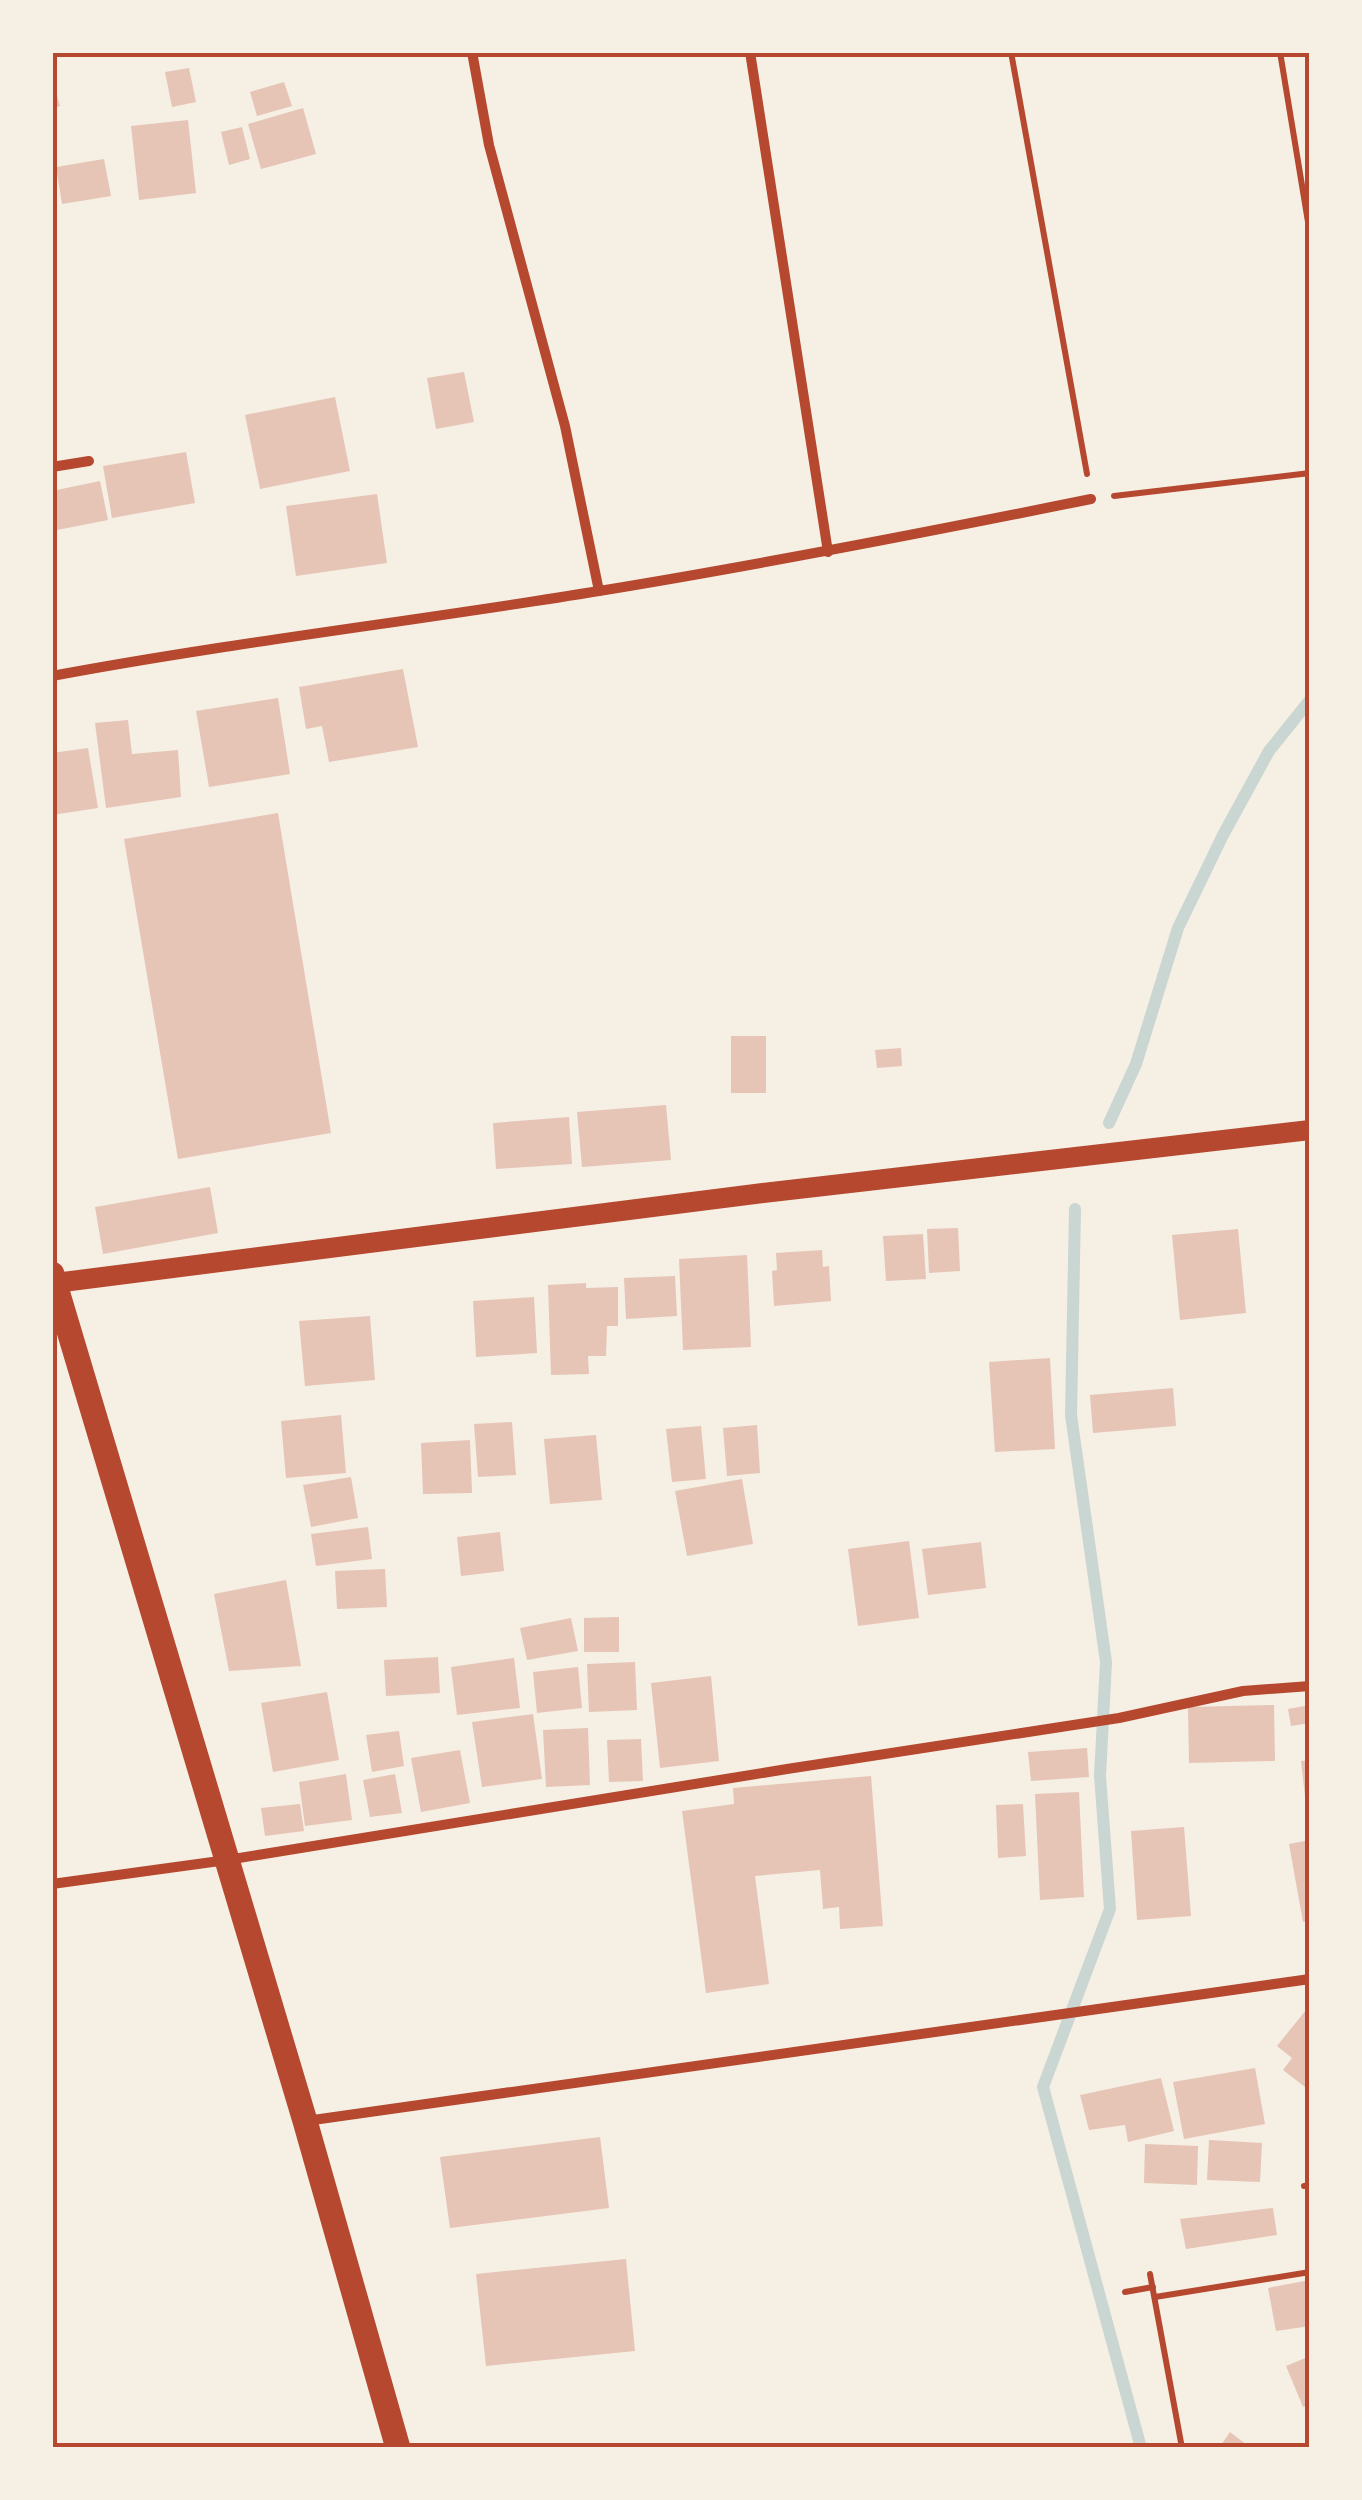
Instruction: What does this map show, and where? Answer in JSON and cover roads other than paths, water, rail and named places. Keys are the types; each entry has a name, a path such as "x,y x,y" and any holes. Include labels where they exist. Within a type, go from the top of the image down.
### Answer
{"main road":[{"path":"398,2448 226,1860 61,1333 54,1278 1310,1130"}],"street":[{"path":"472,52 489,146 565,426 598,591"},
{"path":"750,52 828,552"},
{"path":"52,466 89,460"},
{"path":"52,676 828,552 1091,499"},
{"path":"52,1884 226,1860 1119,1718 1243,1691 1310,1686"},
{"path":"305,2122 1310,1979"}],"waterway":[{"path":"1109,1123 1136,1064 1178,928 1269,751 1310,700"},
{"path":"1075,1209 1071,1415 1106,1662 1100,1776 1110,1909 1043,2087 1141,2448"}]}
